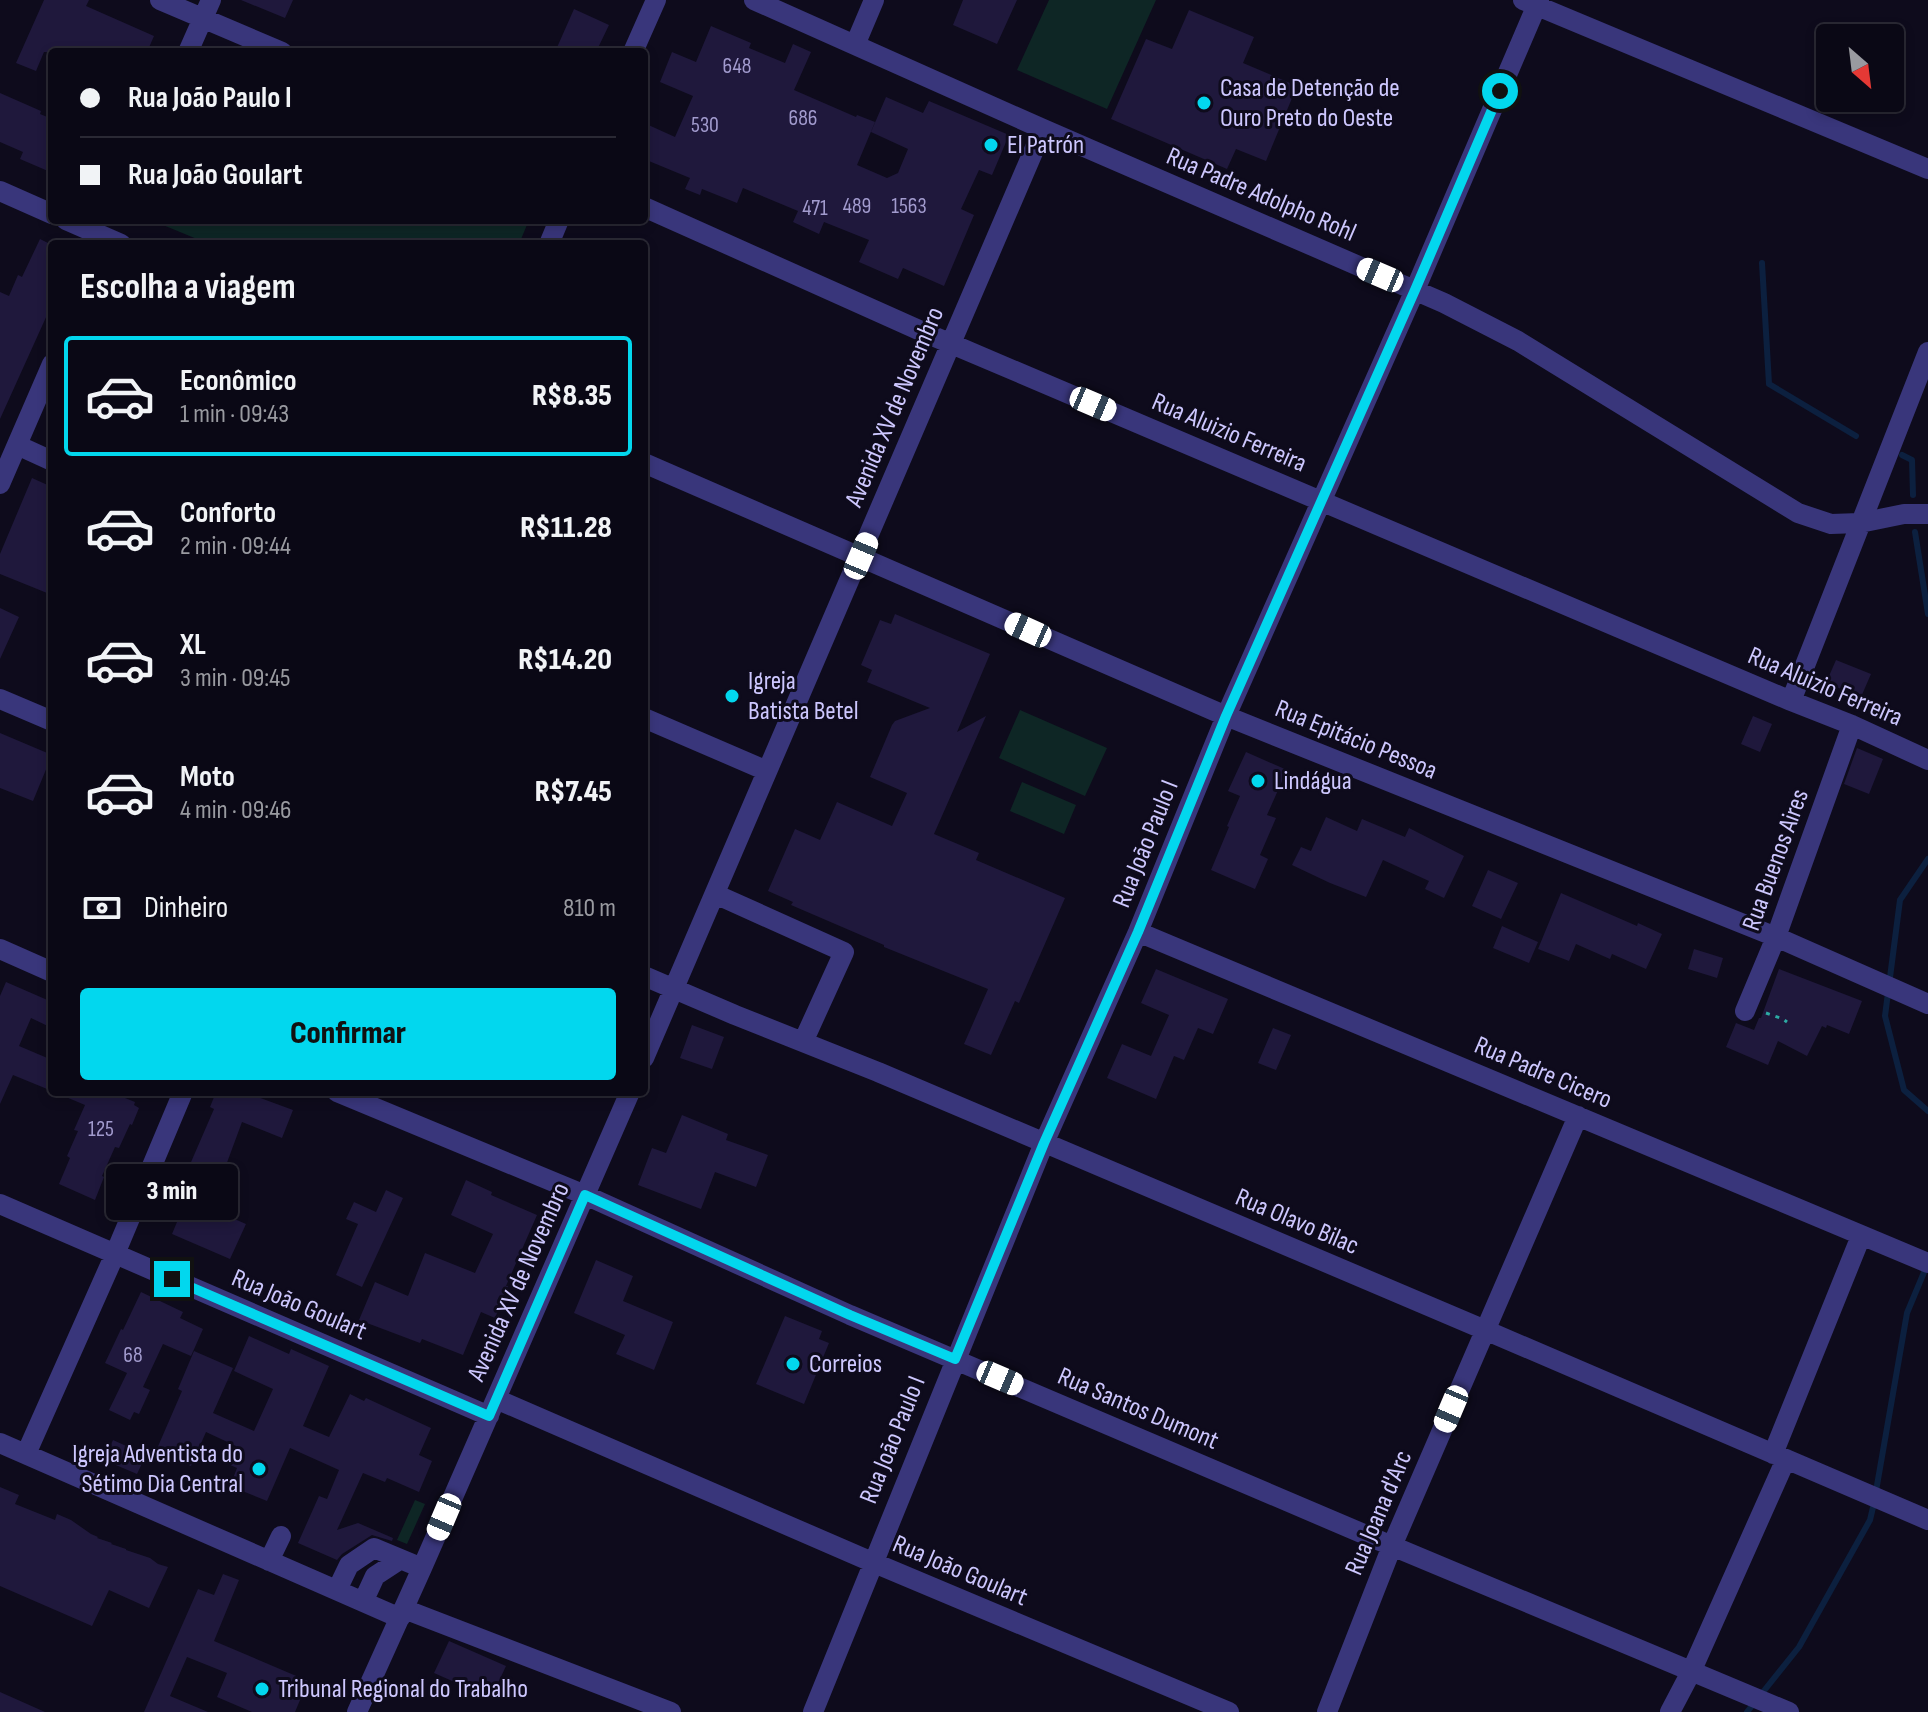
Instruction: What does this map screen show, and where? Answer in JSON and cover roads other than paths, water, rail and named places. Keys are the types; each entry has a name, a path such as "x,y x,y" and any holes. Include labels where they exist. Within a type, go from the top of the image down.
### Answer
{"street":[{"path":"160,0 206,9 275,48"},
{"path":"635,48 656,0"},
{"name":"Rua Padre Adolpho Rohl","path":"754,0 1415,290 1518,341 1798,513 1831,524 1860,523 1904,514 1928,514"},
{"path":"855,45 874,0"},
{"path":"1533,2 1928,169"},
{"name":"Rua João Paulo I","path":"813,1712 1044,1143 1138,932 1226,716 1415,290 1533,2"},
{"path":"190,48 206,9"},
{"name":"Avenida XV de Novembro","path":"648,1049 1043,129"},
{"path":"0,191 48,212"},
{"name":"Rua Aluizio Ferreira","path":"648,209 950,343 1928,760"},
{"path":"78,224 112,236"},
{"path":"1791,701 1928,352"},
{"path":"0,484 48,373"},
{"path":"17,445 48,459"},
{"name":"Rua Epitácio Pessoa","path":"648,465 1226,716 1776,937 1928,1004"},
{"path":"0,699 48,719"},
{"path":"648,720 767,771"},
{"name":"Rua Buenos Aires","path":"1745,1011 1776,937 1852,725"},
{"path":"715,894 844,952 803,1042"},
{"name":"Rua Padre Cicero","path":"1138,932 1922,1260"},
{"path":"1,953 48,971"},
{"name":"Rua Olavo Bilac","path":"648,978 1928,1520"},
{"path":"26,1454 181,1096"},
{"name":"Rua Santos Dumont","path":"347,1096 585,1195 850,1315 1780,1708"},
{"name":"Avenida XV de Novembro","path":"357,1712 628,1096"},
{"name":"Rua Joana d'Arc","path":"1327,1712 1392,1546 1578,1116"},
{"name":"Rua João Goulart","path":"0,1204 1229,1712"},
{"path":"1670,1712 1691,1672 1780,1456 1861,1236"},
{"path":"0,1443 350,1596 671,1712"},
{"path":"269,1561 281,1536"},
{"path":"350,1596 349,1565 374,1548 422,1568"},
{"path":"350,1596 394,1556"}],"waterway":[{"path":"1762,263 1769,384 1856,436"},
{"path":"1902,455 1912,460 1913,495"},
{"path":"1915,532 1928,614"},
{"path":"1928,859 1900,900 1885,1016 1904,1090 1928,1111"},
{"path":"1876,1491 1907,1313 1927,1265"},
{"path":"1747,1712 1799,1647 1870,1520 1874,1503"}],"place":[{"name":"Casa de Detenção de Ouro Preto do Oeste","path":"1204,103"},
{"name":"El Patrón","path":"991,145"},
{"name":"Igreja Batista Betel","path":"732,696"},
{"name":"Lindágua","path":"1258,781"},
{"name":"Correios","path":"793,1364"},
{"name":"Igreja Adventista do Sétimo Dia Central","path":"259,1469"},
{"name":"Tribunal Regional do Trabalho","path":"262,1689"}]}
